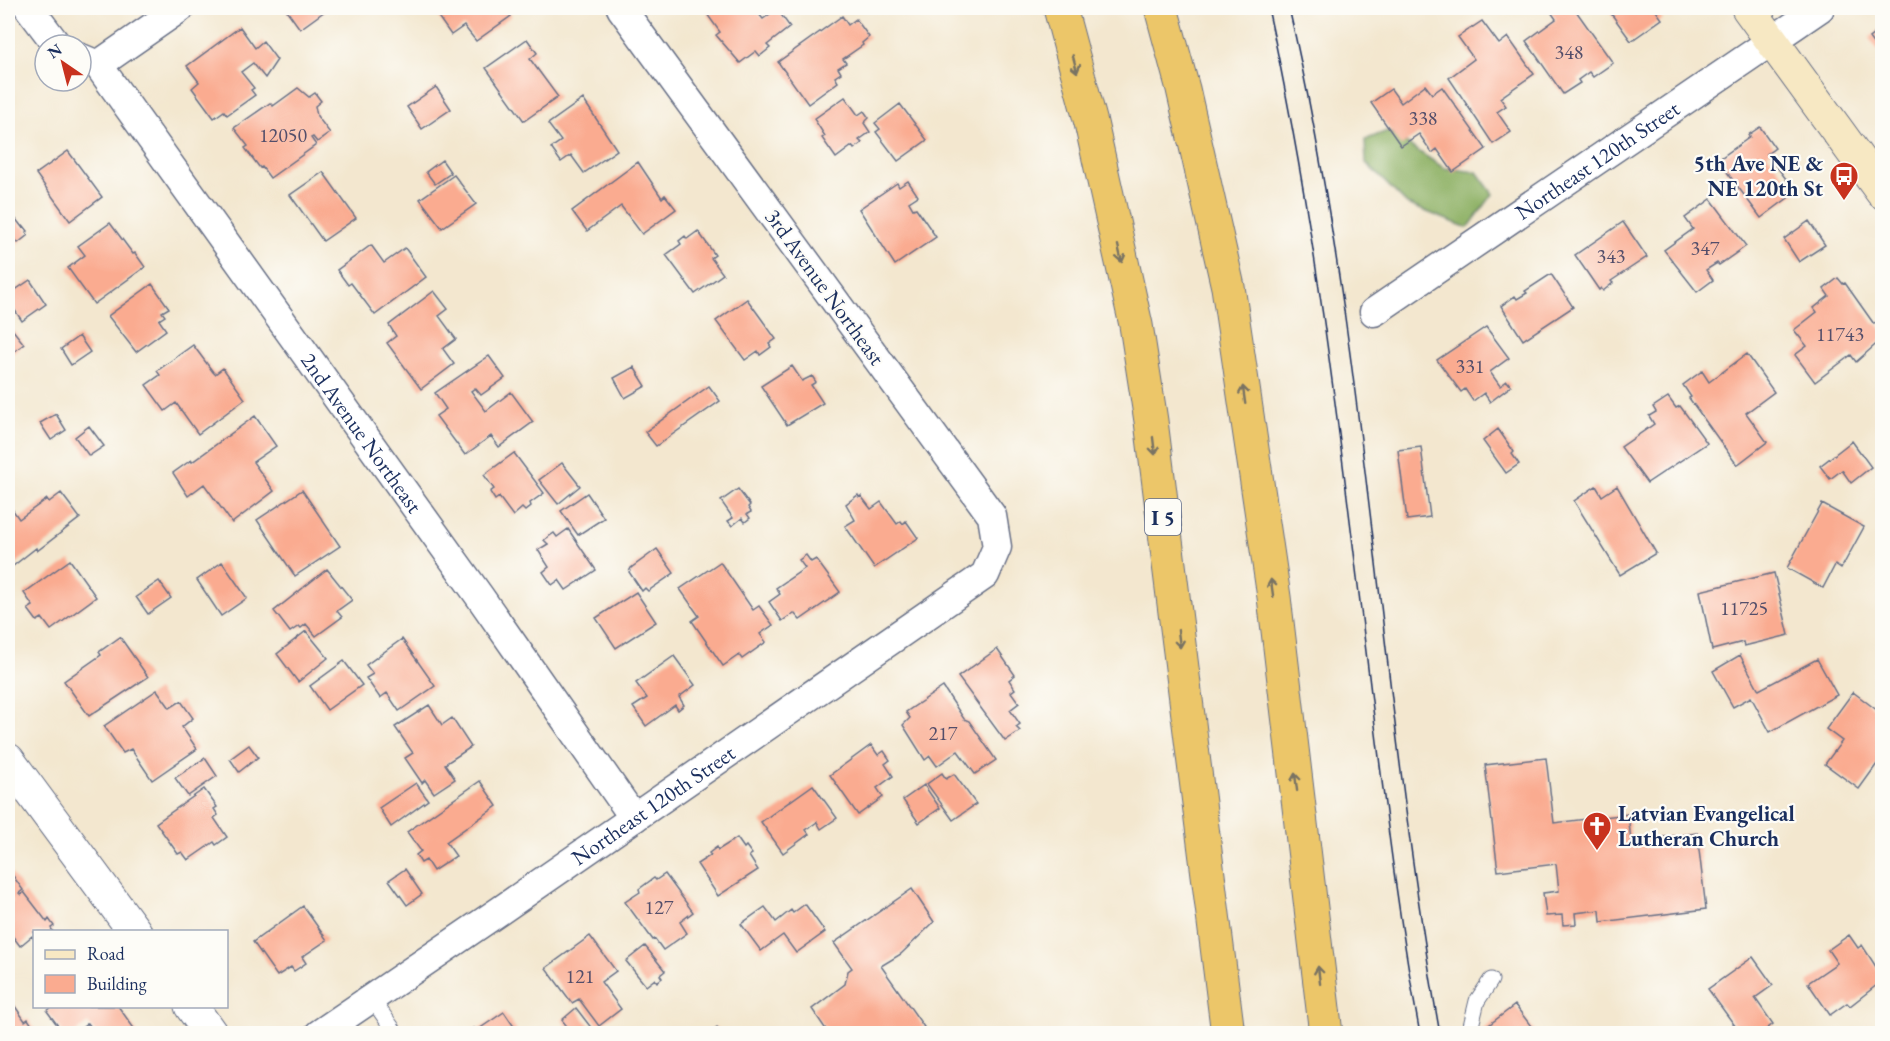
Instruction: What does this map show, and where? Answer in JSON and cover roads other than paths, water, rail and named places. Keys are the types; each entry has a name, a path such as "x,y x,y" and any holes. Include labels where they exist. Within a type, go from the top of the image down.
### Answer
{"highway":[{"name":"I 5","path":"1060,8 1091,123 1138,336 1151,421 1228,1034"},
{"path":"1161,8 1183,89 1228,287 1274,597 1326,1034"}],"main road":[{"path":"1748,8 1882,192"}],"street":[{"path":"29,8 48,33"},
{"path":"93,59 180,8"},
{"name":"3rd Avenue Northeast","path":"621,8 992,516 997,547 985,575"},
{"name":"Northeast 120th Street","path":"1374,312 1820,8"},
{"name":"2nd Avenue Northeast","path":"93,65 480,597 634,818"},
{"name":"Northeast 120th Street","path":"319,1034 985,575"},
{"path":"8,760 134,930"},
{"path":"192,1008 211,1034"}],"lane":[{"path":"1469,1034 1477,1001 1491,980"},
{"path":"372,999 393,1029"}],"tram line":[{"path":"1268,8 1301,178 1328,349 1393,864 1420,1034"},
{"path":"1289,8 1315,135 1337,263 1419,906 1440,1034"}],"place":[{"name":"5th Ave NE & NE 120th St","path":"1844,202"},
{"name":"Latvian Evangelical Lutheran Church","path":"1597,852"}]}
